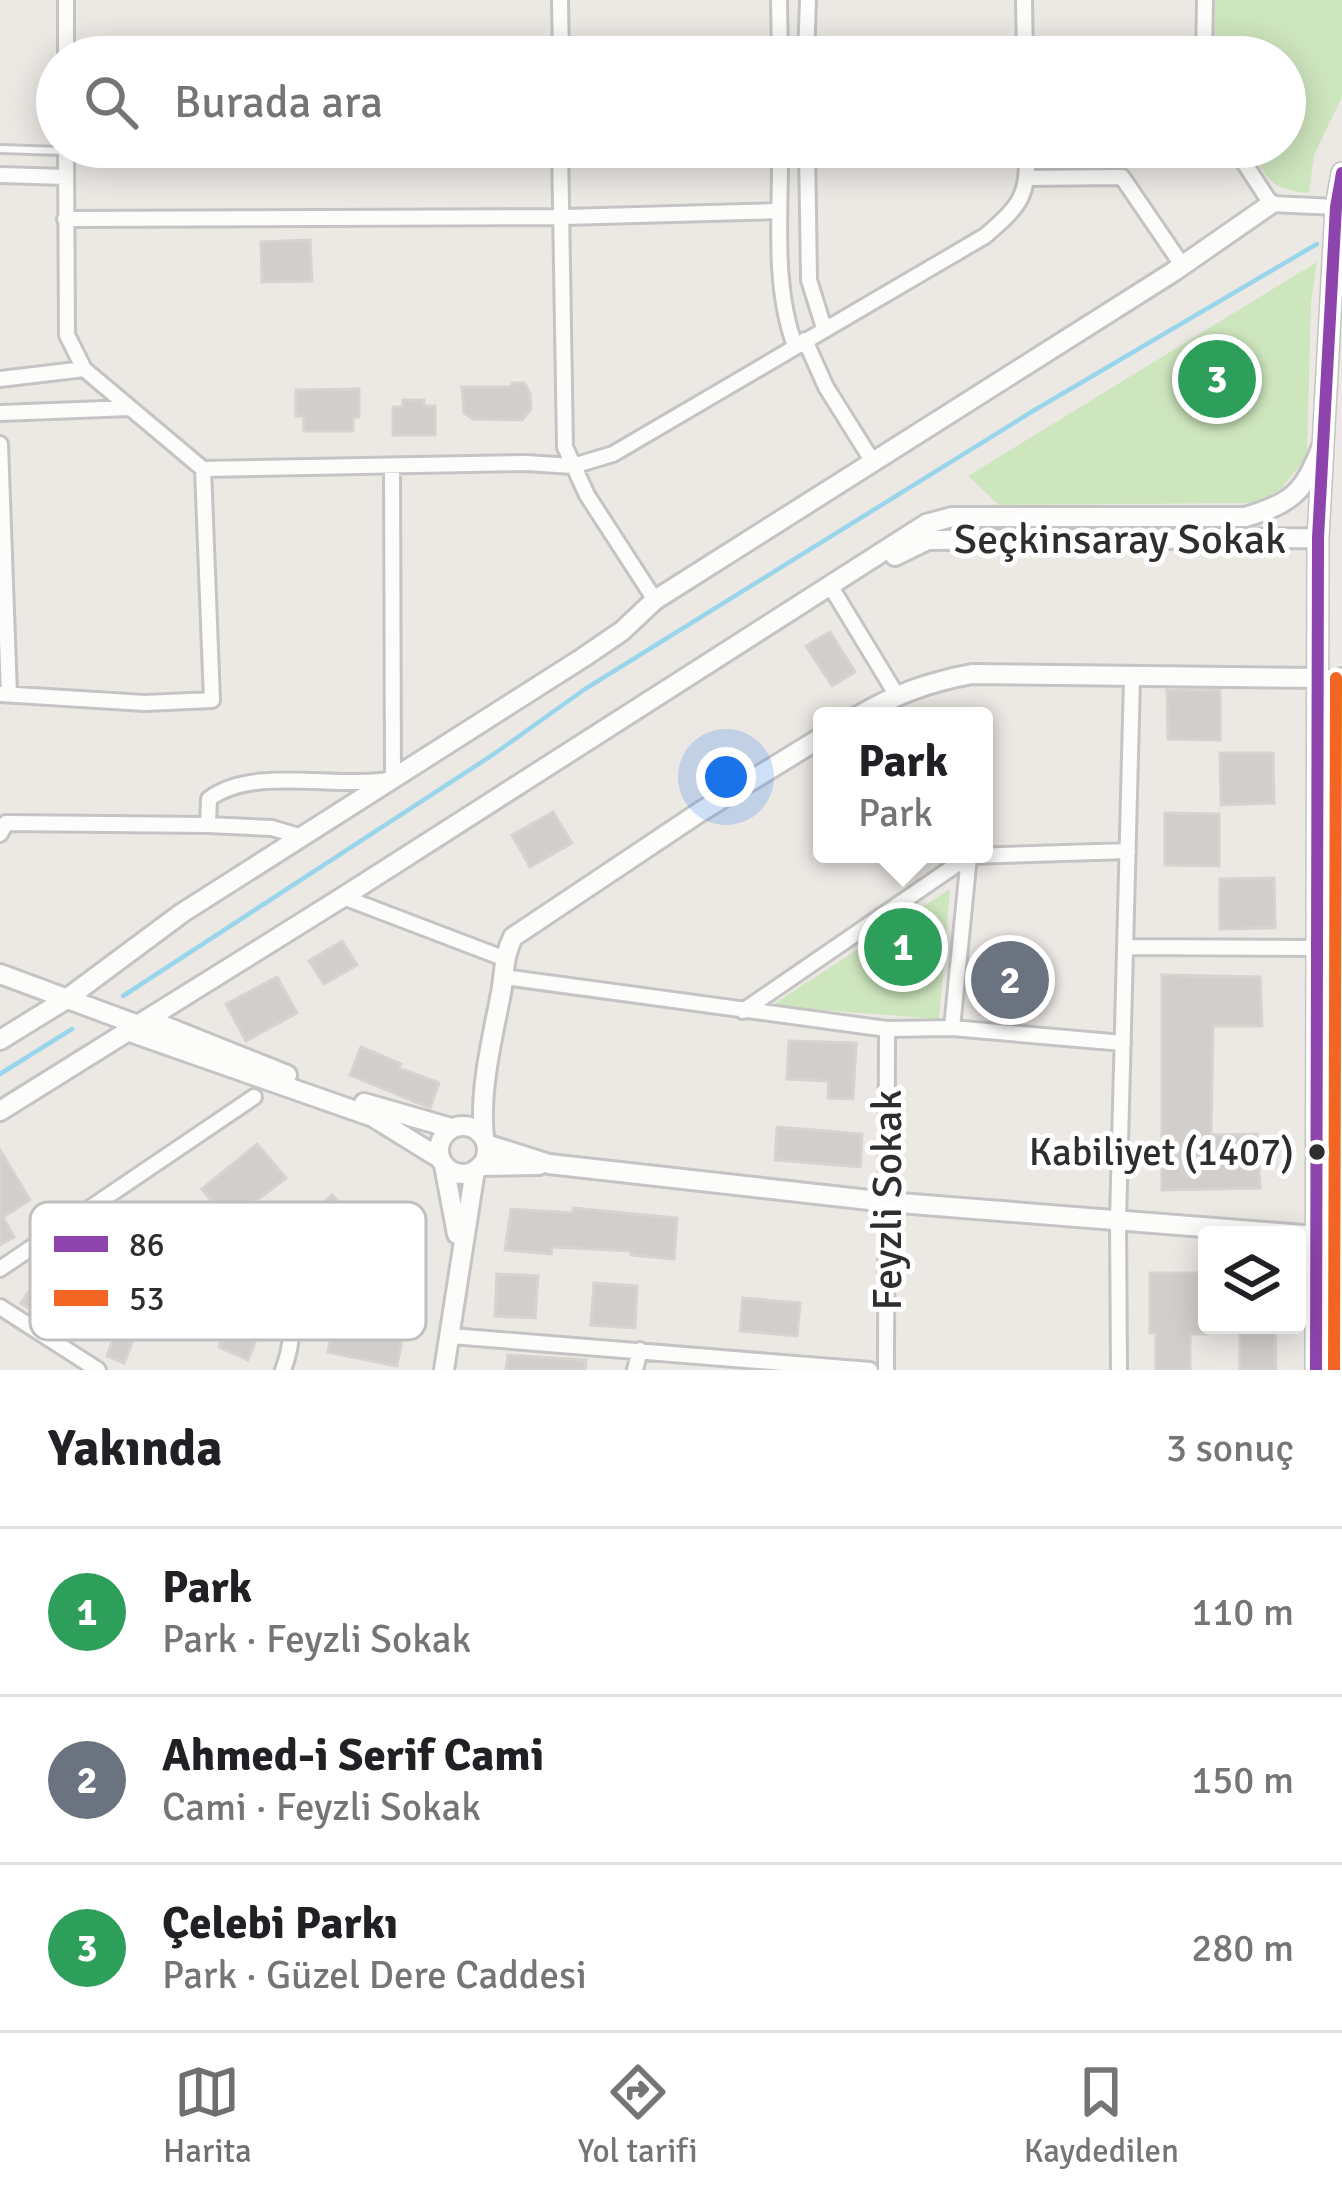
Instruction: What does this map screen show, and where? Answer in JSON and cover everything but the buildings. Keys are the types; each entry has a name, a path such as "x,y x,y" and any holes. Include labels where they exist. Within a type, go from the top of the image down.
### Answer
{"street":[{"path":"66,0 66,36"},
{"path":"560,0 561,36"},
{"path":"779,0 780,36"},
{"path":"807,36 808,0"},
{"path":"1024,0 1025,36"},
{"path":"1204,0 1204,36"},
{"path":"65,168 67,335 84,369 203,469 573,466 613,454 985,236 1017,208 1028,168"},
{"path":"560,168 565,447 587,494 655,599"},
{"path":"779,168 785,321 873,462"},
{"path":"807,168 809,280 824,328"},
{"path":"1248,168 1271,204"},
{"path":"1316,1370 1318,538 1336,207 1342,173"},
{"path":"0,176 65,176"},
{"path":"1028,178 1123,177 1182,266"},
{"path":"0,1040 65,1000 182,913 584,657 622,631 655,599 1182,266 1271,204 1336,207"},
{"path":"65,219 778,211"},
{"path":"0,380 84,369"},
{"path":"0,413 130,408"},
{"path":"0,444 4,694 145,703 212,700 203,469"},
{"name":"Seçkinsaray Sokak","path":"831,587 926,524 952,517 1245,517 1282,506 1308,482 1322,446"},
{"path":"392,467 393,779"},
{"name":"Seçkinsaray Sokak","path":"831,587 928,540 1318,538"},
{"path":"0,1111 831,587 896,694"},
{"path":"874,707 928,682 973,674 1318,678 1342,695"},
{"path":"1119,1370 1118,1220 1132,679"},
{"path":"1342,679 1342,720"},
{"path":"444,1370 485,1141 482,1118 487,1068 503,967 513,937 813,743"},
{"path":"208,825 209,799 225,787 276,782 366,784 393,779"},
{"path":"0,834 6,823 208,825 272,828 302,837"},
{"path":"993,855 1127,851"},
{"path":"743,1011 959,863"},
{"path":"952,1028 968,863"},
{"path":"343,897 503,967 743,1011 887,1029 952,1028 1123,1043"},
{"path":"1342,942 1342,1354"},
{"path":"1125,947 1318,948"},
{"path":"0,974 331,1093 474,1128 485,1141 549,1164"},
{"path":"137,1025 373,1117 455,1172 549,1164 887,1202 1316,1236"},
{"name":"Feyzli Sokak","path":"886,1370 887,1029"},
{"path":"461,1257 440,1142 473,1104 487,1068"},
{"path":"100,1202 254,1097"},
{"path":"0,1268 30,1249"},
{"path":"0,1307 30,1326"},
{"path":"451,1336 870,1370"},
{"path":"51,1340 98,1370"},
{"path":"283,1370 291,1340"},
{"path":"635,1370 640,1350"}],"lane":[{"path":"0,149 36,149"}],"green space":[{"path":"1215,0 1342,0 1342,97 1314,155 1309,193 1285,189 1262,168 1306,168 1306,36 1214,36"},
{"path":"1317,262 1311,303 1307,456 1282,488 1257,503 999,505 968,476"},
{"path":"950,889 939,1019 771,1006"}],"waterway":[{"path":"123,996 494,754 585,689 1033,411 1317,244"},
{"path":"0,1074 72,1029"}],"transit line":[{"name":"86","path":"1316,1370 1318,538 1336,207 1342,173"},
{"name":"53","path":"1334,1370 1336,678"}],"place":[{"name":"Çelebi Parkı","path":"1217,379"},
{"name":"Park","path":"903,947"},
{"name":"Ahmed-i Serif Cami","path":"1010,980"},
{"name":"Kabiliyet (1407)","path":"1317,1152"}]}
